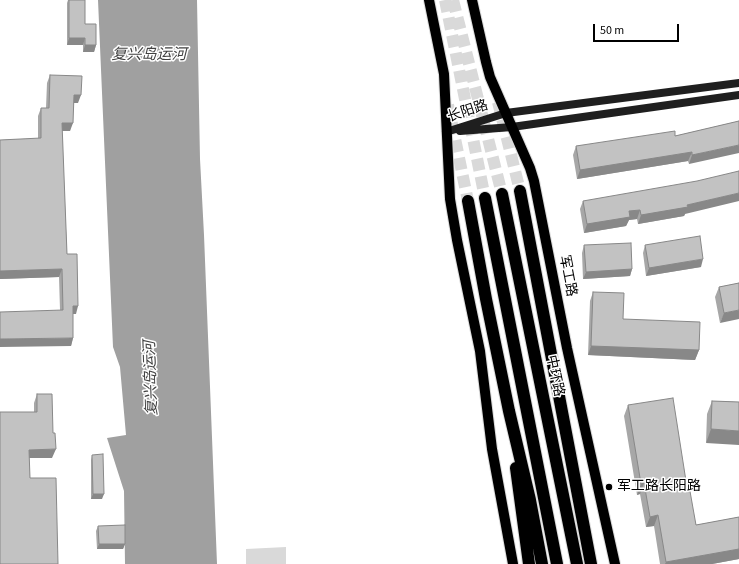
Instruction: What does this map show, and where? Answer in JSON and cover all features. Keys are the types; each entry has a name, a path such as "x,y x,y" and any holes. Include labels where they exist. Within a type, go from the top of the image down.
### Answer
{"highway":[{"path":"520,190 590,564"},
{"name":"中环路","path":"502,194 577,564"},
{"path":"485,198 557,564"},
{"path":"468,201 486,299 509,411 530,500 542,564"},
{"path":"509,411 519,501 529,564"},
{"path":"576,494 595,564"}],"main road":[{"path":"429,0 444,74 451,205 480,351 492,449 513,564"},
{"name":"军工路","path":"472,0 490,77 530,168 534,181 567,348 615,564"},
{"name":"长阳路","path":"446,132 506,113 739,83"},
{"name":"长阳路","path":"446,132 512,127 739,96"}],"shaded area":[{"path":"286,547 286,564 246,564 246,549"}],"water":[{"name":"复兴岛运河","path":"98,0 197,0 200,159 217,564 125,564 124,491 107,438 126,435 120,367 113,347"}],"building":[{"path":"69,0 85,0 85,24 96,24 96,45 85,45 85,38 69,38"},
{"path":"50,75 82,76 81,95 74,95 73,123 62,123 67,254 77,254 78,306 73,306 73,338 0,339 0,312 63,310 62,269 0,271 0,140 41,138 41,108 49,108"},
{"path":"739,121 739,145 692,155 692,152 580,170 576,146 675,131 675,136"},
{"path":"739,171 739,193 687,205 688,207 641,215 640,210 629,211 630,217 587,224 583,201 697,181"},
{"path":"700,236 703,259 649,268 645,245"},
{"path":"631,243 632,269 586,272 584,245"},
{"path":"739,283 739,310 724,313 719,287"},
{"path":"593,292 624,293 623,319 700,322 699,350 591,346"},
{"path":"37,394 52,394 53,433 55,433 56,449 29,450 30,478 56,478 58,564 0,564 0,412 37,412"},
{"path":"673,398 686,481 688,480 696,525 739,517 739,549 666,562 658,515 650,517 644,483 641,484 628,405"},
{"path":"712,401 739,402 739,431 711,429"},
{"path":"103,454 104,494 93,494 92,455"},
{"path":"125,525 125,544 99,544 98,526"}],"tunnel":[{"path":"445,0 485,198"},
{"path":"453,0 502,194"},
{"path":"498,102 520,191"},
{"path":"448,105 468,201"}],"place":[{"name":"军工路长阳路","path":"609,487"}]}
